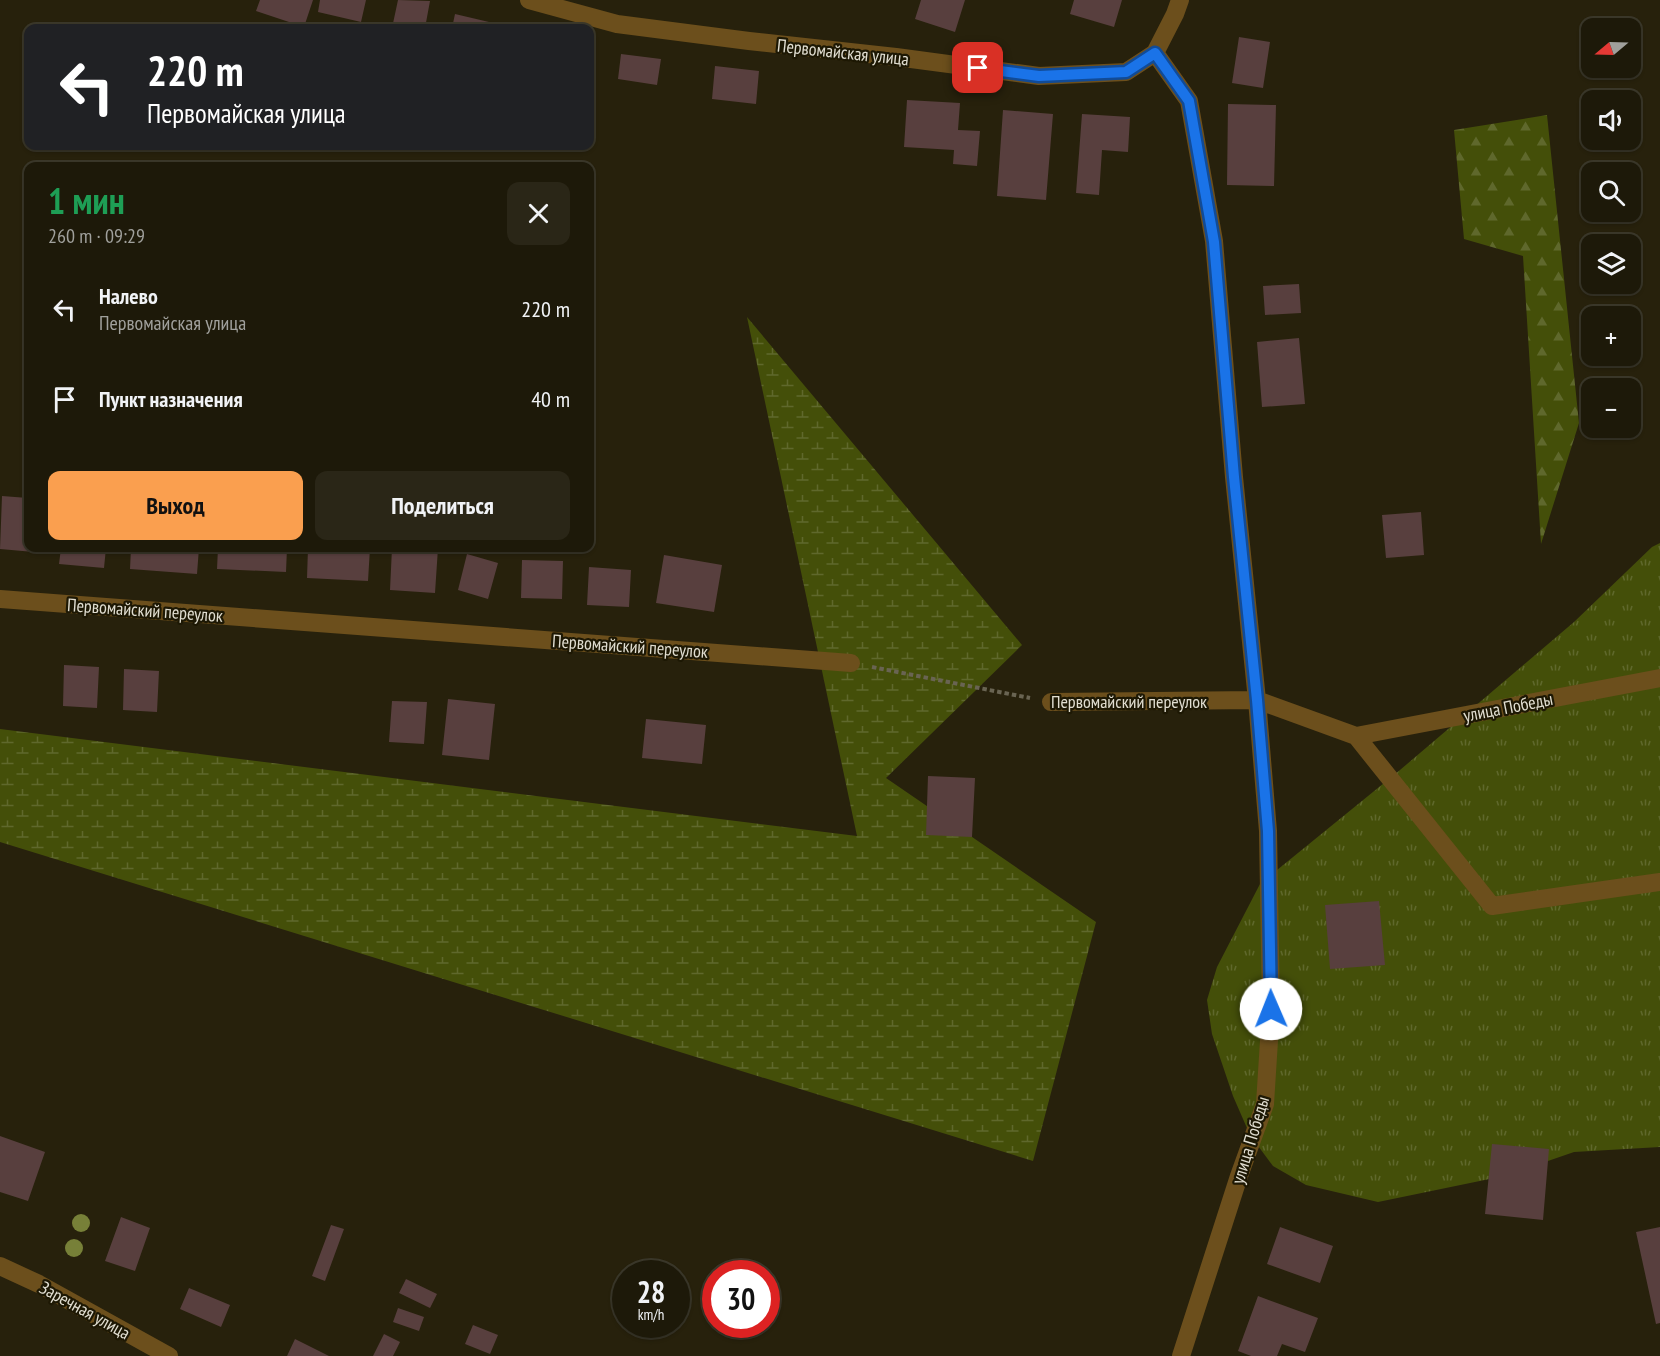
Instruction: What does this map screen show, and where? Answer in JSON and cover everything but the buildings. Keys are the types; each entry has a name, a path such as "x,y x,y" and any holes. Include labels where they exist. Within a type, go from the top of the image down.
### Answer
{"street":[{"name":"Первомайская улица","path":"530,0 617,24 1039,76 1126,72 1155,53"},
{"path":"1155,53 1180,0"},
{"name":"улица Победы","path":"1155,53 1189,101 1214,242 1268,842 1271,1009 1265,1104 1239,1176 1182,1356"},
{"name":"Первомайский переулок","path":"0,599 851,663"},
{"name":"улица Победы","path":"1356,736 1660,678"},
{"path":"1257,700 1356,736 1492,906 1660,882"},
{"name":"Первомайский переулок","path":"1051,702 1257,700"},
{"name":"Заречная улица","path":"0,1266 39,1284 170,1356"}],"path":[{"name":"Первомайский переулок","path":"851,663 1051,702"}],"green space":[{"path":"1547,115 1579,423 1541,544 1523,256 1464,239 1454,130"},
{"path":"747,317 1022,645 886,778 1096,922 1033,1161 0,842 0,729 857,836"},
{"path":"1660,543 1660,1147 1574,1152 1504,1176 1378,1202 1306,1185 1273,1166 1250,1135 1233,1096 1212,1034 1207,1000 1217,967 1260,884 1400,770 1574,622 1652,547"}],"route":[{"path":"978,68 1039,76 1126,72 1155,53 1189,101 1214,242 1234,477 1257,700 1268,831 1271,1009"}]}
